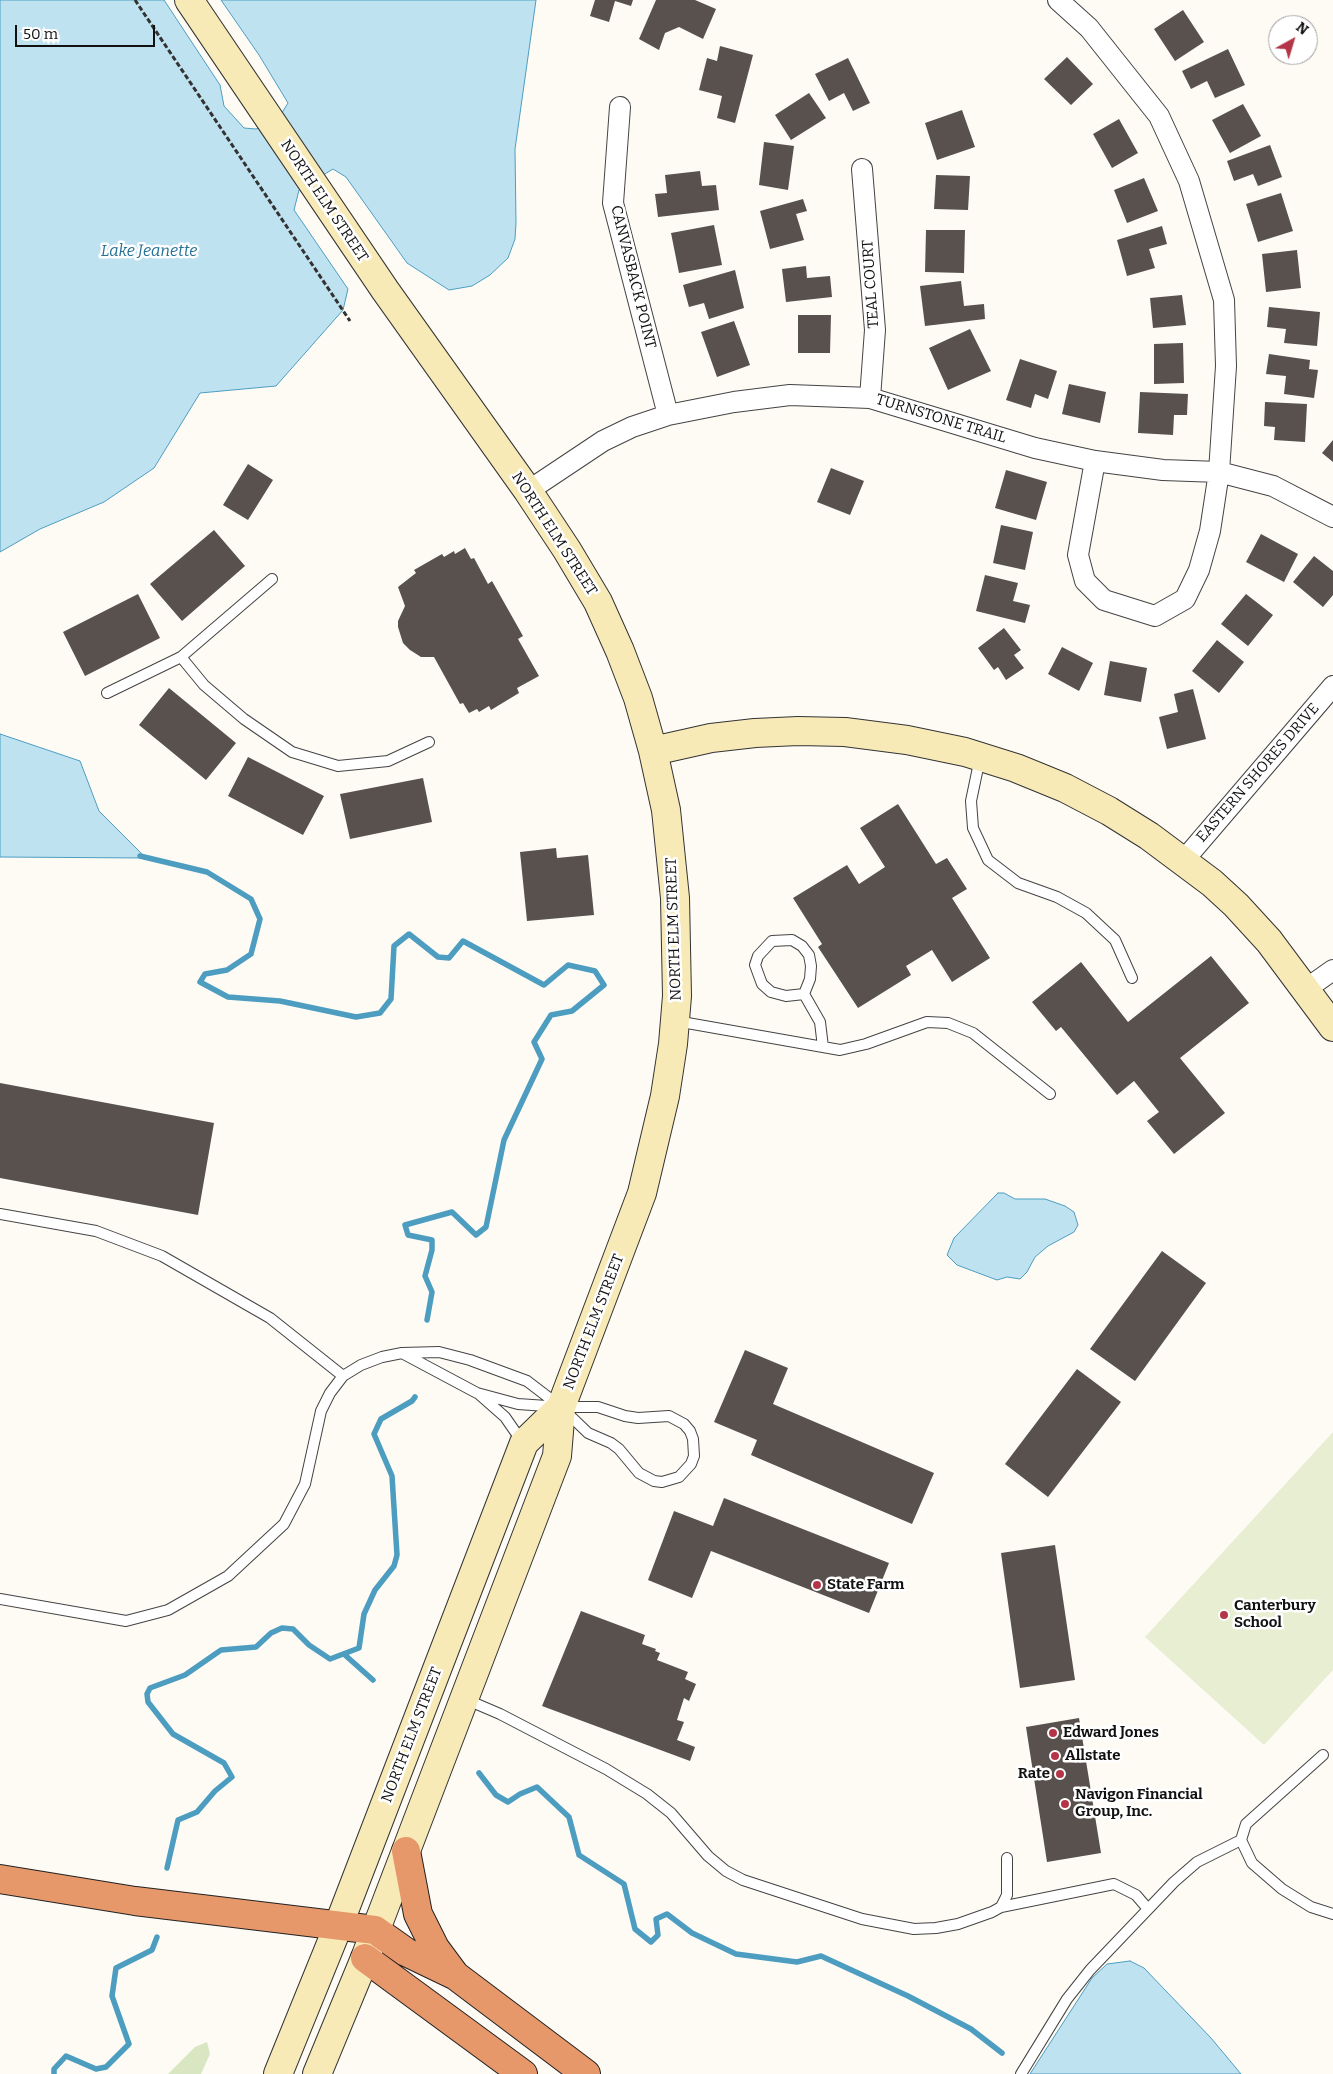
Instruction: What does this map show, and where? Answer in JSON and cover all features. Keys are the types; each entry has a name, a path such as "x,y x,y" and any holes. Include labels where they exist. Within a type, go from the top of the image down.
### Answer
{"highway":[{"path":"406,1851 418,1914 435,1948 456,1976"},
{"path":"0,1879 135,1902 339,1924 375,1930 406,1952 456,1976 586,2074"},
{"path":"364,1958 523,2074"}],"main road":[{"name":"NORTH ELM STREET","path":"189,0 385,290 528,491 567,550 598,602 623,659 653,751 666,810 674,879 677,944 675,1021 665,1096 642,1194 561,1408 557,1456 406,1851 317,2074"},
{"path":"653,751 711,738 798,730 845,732 907,740 981,757 1016,768 1091,802 1149,836 1184,860 1236,905 1269,941 1333,1027"},
{"name":"NORTH ELM STREET","path":"278,2074 339,1924 524,1443 561,1408"}],"street":[{"path":"1058,0 1089,28 1159,116 1189,181 1224,300 1226,366 1219,472 1210,531 1199,570 1185,599 1155,616 1104,600 1085,581 1078,555 1096,461"},
{"name":"CANVASBACK POINT","path":"620,108 613,203 668,415"},
{"name":"TEAL COURT","path":"862,169 875,330 870,398"},
{"name":"TURNSTONE TRAIL","path":"528,491 603,441 632,427 668,415 734,402 790,395 870,398 1035,448 1096,461 1163,470 1219,472 1273,486 1333,517"},
{"name":"EASTERN SHORES DRIVE","path":"1184,860 1333,686"},
{"path":"1306,989 1333,970"}],"lane":[{"path":"107,693 181,657 272,579"},
{"path":"181,657 204,685 244,719 292,752 338,766 388,761 429,742"},
{"path":"981,757 971,800 973,828 988,860 1018,884 1057,897 1086,913 1115,940 1132,978"},
{"path":"792,940 802,946 809,956 811,966 810,979 804,994 786,996 771,992 762,984 755,965 758,956 772,941 792,940"},
{"path":"804,994 820,1022 823,1046"},
{"path":"675,1021 840,1050 866,1044 927,1022 948,1023 973,1033 1050,1094"},
{"path":"0,1214 96,1231 162,1256 270,1318 343,1376"},
{"path":"0,1599 126,1622 168,1610 228,1576 284,1524 305,1484 321,1411 330,1393 343,1376 361,1365 382,1357 402,1353 439,1352 478,1363 527,1381 561,1408 588,1433 611,1443 619,1449 646,1478 662,1482 671,1480 686,1471 694,1456 693,1438 684,1424 677,1419 660,1415 625,1416 598,1407 561,1408 518,1404 477,1393"},
{"path":"402,1353 477,1393 499,1410 524,1443"},
{"path":"464,1698 500,1714 597,1765 647,1794 671,1813 708,1856 726,1871 743,1880 862,1919 914,1929 958,1924 1001,1907 1114,1884 1136,1895 1148,1909"},
{"path":"1323,1755 1246,1824 1241,1840 1252,1863 1282,1889 1310,1907 1333,1914"},
{"path":"1021,2074 1067,1999 1090,1970 1148,1909 1197,1862 1241,1840"},
{"path":"1001,1907 1008,1886 1007,1858"}],"path":[{"path":"135,0 350,321"}],"green space":[{"path":"1333,1432 1333,1670 1264,1745 1145,1637"},
{"path":"207,2042 210,2054 201,2074 168,2074 195,2047"}],"water":[{"name":"Lake Jeanette","path":"0,0 164,0 220,85 224,106 244,128 256,129 276,122 288,103 259,55 221,0 536,0 515,149 515,239 508,258 490,275 472,286 449,290 407,263 346,177 333,169 299,190 294,210 348,289 343,310 276,386 200,393 154,468 104,502 40,529 0,552"},
{"path":"0,734 80,761 99,811 146,858 0,857"},
{"path":"998,1193 1004,1193 1015,1199 1045,1199 1065,1206 1074,1212 1078,1225 1074,1232 1048,1246 1035,1257 1027,1272 1020,1279 1007,1277 997,1280 957,1265 947,1255 954,1238"},
{"path":"1130,1961 1144,1968 1211,2038 1241,2074 1030,2074 1092,1978 1107,1964"}],"building":[{"path":"595,0 633,0 631,6 615,1 609,22 590,16"},
{"path":"656,0 695,0 716,9 703,39 679,27 665,33 659,50 639,39"},
{"path":"1183,10 1204,42 1175,61 1154,29"},
{"path":"720,46 753,55 735,123 717,118 722,96 699,90 707,58 717,61"},
{"path":"1228,49 1245,85 1215,98 1207,81 1191,89 1182,71"},
{"path":"1067,57 1093,84 1071,105 1044,79"},
{"path":"848,58 870,103 853,111 844,93 829,101 815,74"},
{"path":"809,93 826,118 791,140 775,115"},
{"path":"1243,104 1261,136 1230,153 1212,120"},
{"path":"962,110 975,147 937,160 925,123"},
{"path":"1119,119 1138,153 1112,168 1093,134"},
{"path":"764,142 794,146 788,190 759,185"},
{"path":"1270,145 1282,177 1258,186 1253,174 1234,181 1227,161"},
{"path":"700,171 702,186 716,185 719,210 658,217 655,194 667,193 665,175"},
{"path":"936,175 970,176 968,210 934,209"},
{"path":"1144,178 1158,211 1127,223 1114,190"},
{"path":"1281,193 1293,231 1258,242 1246,204"},
{"path":"803,199 807,211 796,214 804,240 770,249 760,211"},
{"path":"714,225 722,265 679,273 671,233"},
{"path":"1162,226 1167,244 1149,249 1155,268 1127,276 1117,240"},
{"path":"926,230 965,230 964,273 925,272"},
{"path":"1297,250 1301,288 1266,292 1262,254"},
{"path":"806,266 807,278 830,276 832,297 786,302 782,269"},
{"path":"735,270 744,308 709,319 704,303 689,307 683,285"},
{"path":"961,281 964,306 984,304 985,319 925,326 920,286"},
{"path":"1182,295 1186,325 1153,328 1150,298"},
{"path":"1269,307 1320,312 1317,346 1284,343 1286,329 1267,327"},
{"path":"798,315 831,315 830,353 798,353"},
{"path":"734,321 750,365 717,377 701,332"},
{"path":"970,329 991,371 948,390 929,348"},
{"path":"1183,343 1184,383 1154,384 1154,344"},
{"path":"1269,354 1310,360 1309,369 1318,370 1314,398 1284,394 1286,376 1266,374"},
{"path":"1020,359 1057,371 1048,399 1035,394 1031,408 1006,400"},
{"path":"1069,384 1106,392 1100,423 1062,414"},
{"path":"1140,392 1188,394 1187,415 1174,415 1173,435 1138,433"},
{"path":"1265,402 1307,404 1305,442 1274,440 1275,427 1264,426"},
{"path":"1333,440 1333,462 1322,453"},
{"path":"248,464 273,480 248,520 223,505"},
{"path":"831,468 864,481 850,515 817,502"},
{"path":"1006,470 1047,482 1036,520 995,508"},
{"path":"1001,525 1033,532 1025,570 993,563"},
{"path":"214,530 245,566 182,621 150,584"},
{"path":"1261,534 1298,554 1284,582 1246,562"},
{"path":"465,548 471,559 474,558 488,584 492,581 523,636 518,639 539,676 517,688 519,693 491,710 489,706 479,712 477,709 469,713 463,703 460,704 434,657 421,657 410,650 403,643 398,627 398,621 405,606 398,587 416,573 414,570 442,554 444,557 454,551 455,554"},
{"path":"1314,556 1333,571 1333,595 1323,607 1293,582"},
{"path":"985,575 1018,583 1013,601 1030,605 1025,623 976,611"},
{"path":"138,594 160,638 85,676 63,632"},
{"path":"1246,594 1273,615 1248,646 1221,624"},
{"path":"1004,628 1021,650 1014,655 1024,668 1006,680 998,667 994,670 978,648"},
{"path":"1217,640 1244,662 1219,693 1192,671"},
{"path":"1062,647 1093,663 1079,691 1048,674"},
{"path":"1110,661 1147,668 1141,702 1104,695"},
{"path":"169,688 236,743 206,780 139,725"},
{"path":"1193,689 1206,739 1167,749 1159,717 1178,712 1174,694"},
{"path":"248,757 324,796 303,835 228,796"},
{"path":"423,778 432,822 350,839 340,794"},
{"path":"898,804 936,864 947,858 967,889 952,898 990,958 952,982 932,950 906,966 911,975 858,1008 818,947 822,944 793,898 847,865 859,884 885,867 860,828"},
{"path":"556,848 557,858 588,855 594,915 527,921 520,852"},
{"path":"1211,956 1249,1003 1180,1058 1225,1113 1174,1154 1147,1121 1159,1112 1134,1081 1117,1095 1061,1027 1056,1031 1032,1002 1081,962 1128,1022"},
{"path":"0,1083 214,1123 198,1215 0,1178"},
{"path":"1162,1251 1206,1283 1135,1381 1090,1349"},
{"path":"745,1350 788,1368 773,1404 934,1473 912,1524 751,1455 757,1440 714,1422"},
{"path":"1077,1369 1121,1402 1048,1497 1005,1464"},
{"path":"724,1498 889,1563 869,1613 711,1551 692,1598 648,1580 674,1511 713,1526"},
{"path":"1055,1545 1075,1680 1020,1688 1001,1553"},
{"path":"581,1611 645,1635 642,1644 656,1649 655,1651 660,1653 657,1660 688,1672 685,1679 696,1684 689,1701 684,1698 677,1720 684,1722 677,1740 695,1747 690,1761 542,1706"},
{"path":"1079,1718 1101,1853 1047,1862 1026,1727"}],"waterway":[{"path":"140,856 207,872 251,899 260,919 251,954 227,970 205,974 200,982 228,997 280,1001 356,1017 380,1013 391,999 394,946 409,934 438,957 449,958 463,941 544,985 568,965 595,971 604,985 572,1011 551,1015 534,1042 542,1059 504,1140 486,1227 476,1235 452,1212 405,1225 408,1235 432,1240 432,1250 425,1276 432,1292 427,1320"},
{"path":"167,1868 178,1820 197,1812 215,1791 232,1777 224,1763 173,1734 148,1702 147,1694 150,1688 185,1675 221,1650 256,1647 271,1633 282,1628 293,1629 309,1645 330,1659 359,1648 364,1614 375,1590 394,1566 397,1555 392,1476 374,1434 381,1419 412,1401 415,1397"},
{"path":"345,1655 373,1680"},
{"path":"479,1773 496,1795 508,1802 520,1794 537,1787 569,1817 579,1855 624,1884 635,1929 651,1942 658,1935 656,1919 667,1914 692,1933 736,1954 797,1962 821,1956 908,1996 971,2029 1002,2053"},
{"path":"54,2074 54,2069 66,2056 96,2069 106,2067 129,2044 112,1996 116,1968 152,1950 157,1937"}],"place":[{"name":"State Farm","path":"817,1585"},
{"name":"Canterbury School","path":"1224,1615"},
{"name":"Edward Jones","path":"1053,1733"},
{"name":"Allstate","path":"1055,1756"},
{"name":"Rate","path":"1060,1774"},
{"name":"Navigon Financial Group, Inc.","path":"1065,1804"}]}
